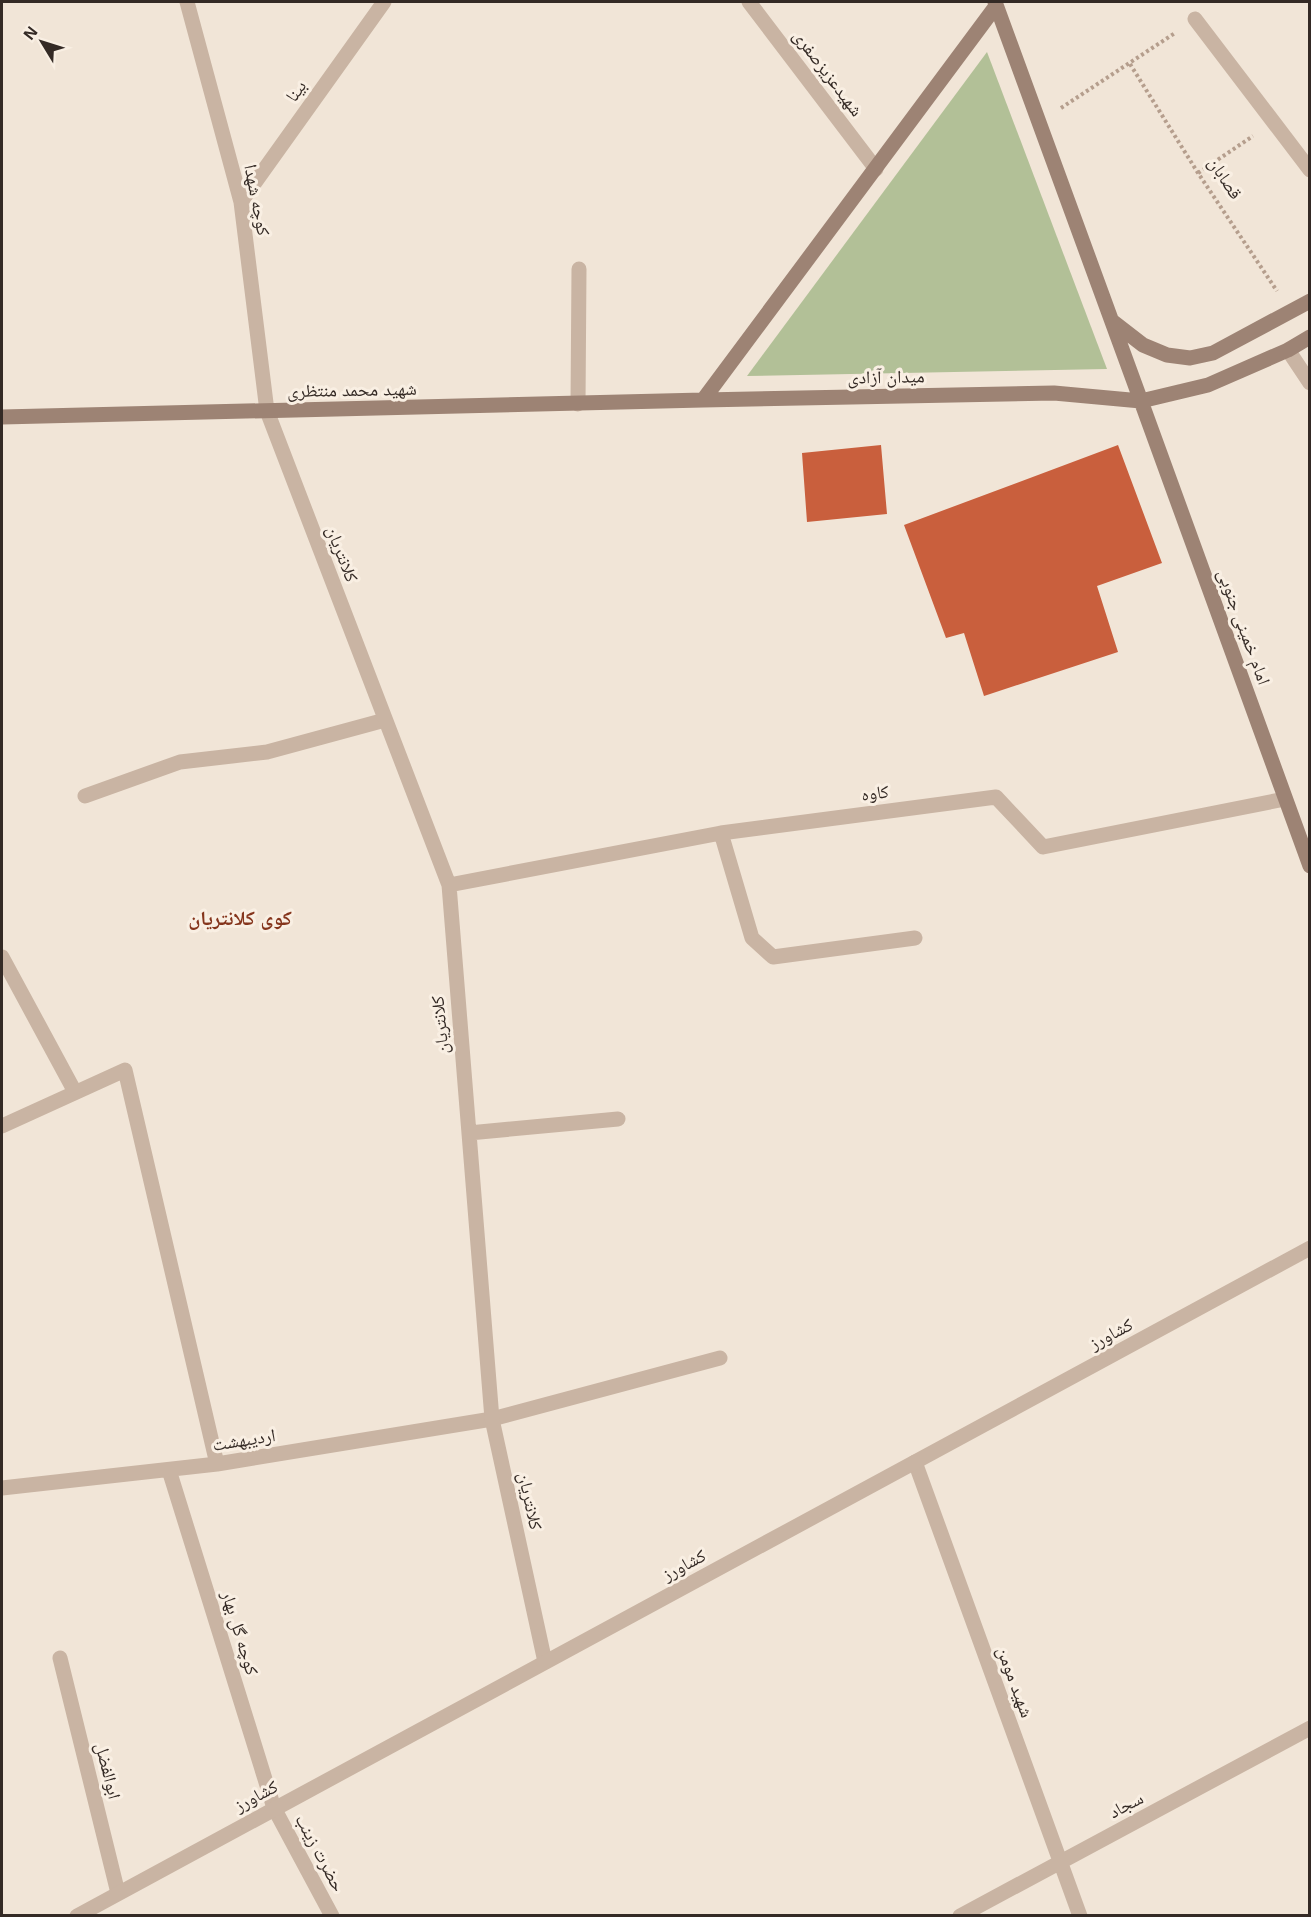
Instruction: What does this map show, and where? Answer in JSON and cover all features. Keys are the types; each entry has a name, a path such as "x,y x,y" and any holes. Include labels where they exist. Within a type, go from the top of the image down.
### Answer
{"main road":[{"path":"704,400 876,169 995,4"},
{"path":"995,4 1141,401 1208,385 1288,350 1310,337"},
{"path":"1110,320 1143,345 1167,355 1190,358 1213,353 1310,301"},
{"name":"میدان آزادی","path":"704,400 1054,393 1141,401"},
{"name":"شهید محمد منتظری","path":"2,417 704,400"},
{"name":"امام خمینی جنوبی","path":"1141,401 1310,866"}],"street":[{"name":"کوچه شهدا","path":"187,2 241,202 267,411"},
{"name":"بینا","path":"241,202 384,2"},
{"name":"شهیدعزیزصفری","path":"749,2 876,169"},
{"path":"1195,19 1310,170"},
{"path":"578,404 579,268"},
{"path":"1288,350 1310,383"},
{"name":"کلانتریان","path":"267,411 449,885 492,1419 545,1662"},
{"path":"86,796 180,762 267,752 385,720"},
{"name":"کاوه","path":"449,885 722,833 996,797 1043,847 1285,799"},
{"path":"722,833 752,938 773,957 915,938"},
{"path":"2,957 75,1092"},
{"path":"2,1126 125,1070 217,1464"},
{"path":"469,1133 618,1119"},
{"name":"کشاورز","path":"76,1916 1310,1248"},
{"name":"اردیبهشت","path":"2,1488 217,1464 492,1419 720,1358"},
{"name":"شهید مومن","path":"915,1462 1080,1916"},
{"name":"کوچه گل بهار","path":"169,1470 274,1808"},
{"name":"ابوالفضل","path":"60,1658 118,1893"},
{"name":"سجاد","path":"960,1916 1310,1728"},
{"name":"حضرت زینب","path":"274,1808 332,1916"}],"path":[{"path":"1039,123 1195,19"},
{"name":"قصابان","path":"1130,64 1198,173 1290,312"},
{"path":"1198,173 1274,123"}],"green space":[{"path":"987,52 1107,369 747,376"}],"building":[{"path":"881,445 887,514 807,522 802,453"},
{"path":"1118,445 1162,563 1097,586 1118,652 984,696 964,633 946,638 904,525"}],"district":[{"name":"کوی کلانتریان","path":"240,918"}]}
